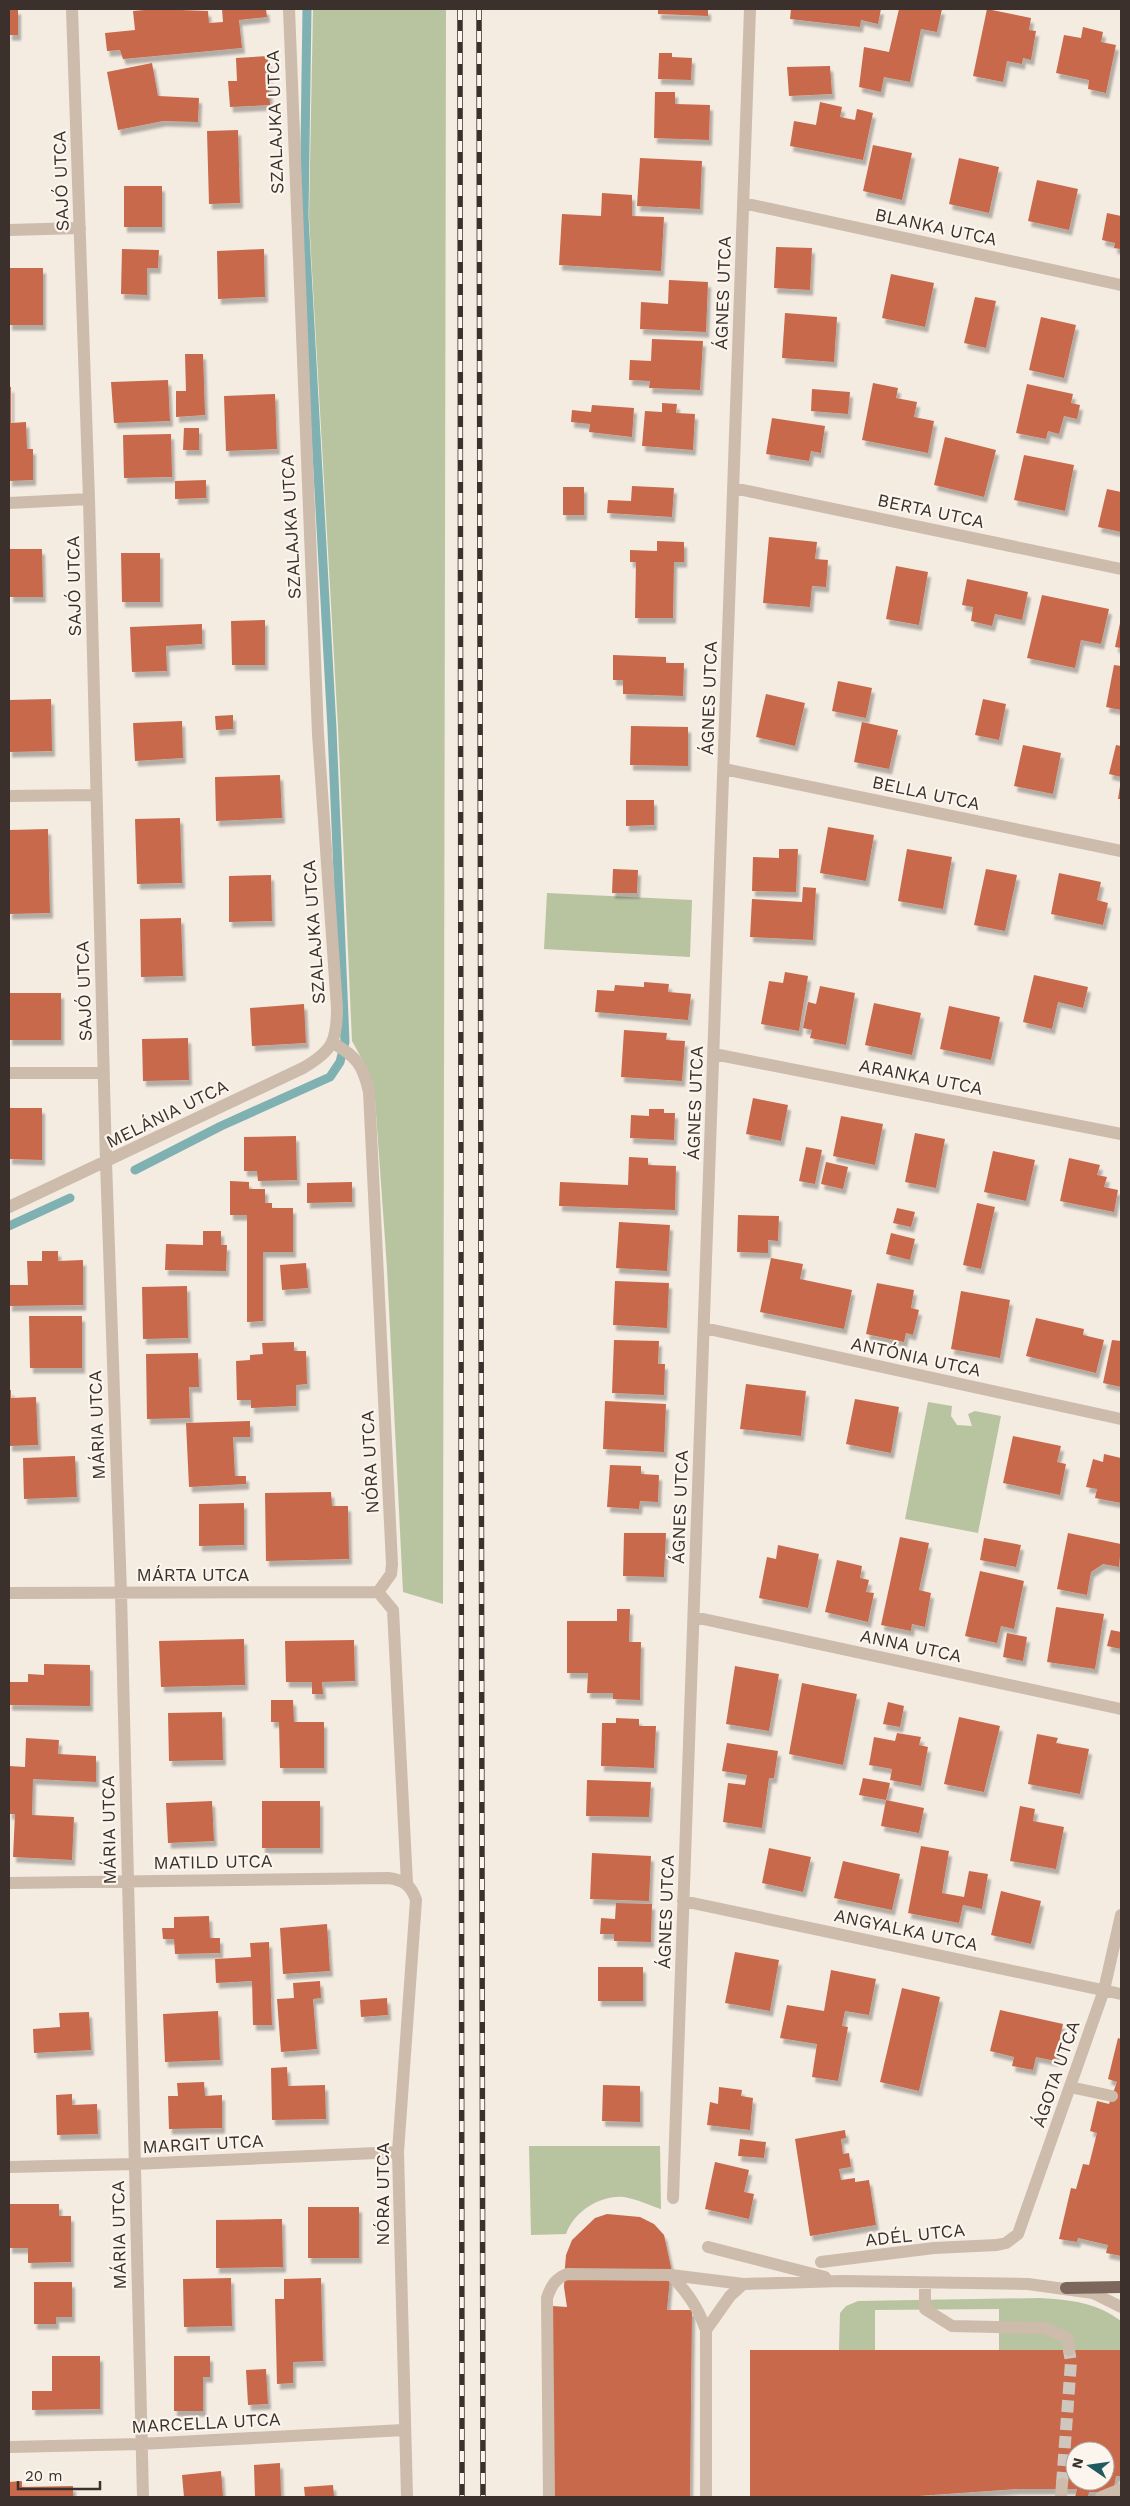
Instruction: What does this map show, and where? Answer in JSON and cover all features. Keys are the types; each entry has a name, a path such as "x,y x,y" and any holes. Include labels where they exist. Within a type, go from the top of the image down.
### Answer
{"main road":[{"path":"1066,2288 1121,2287"}],"street":[{"name":"SAJÓ UTCA","path":"72,9 89,500 106,1162"},
{"name":"SZALAJKA UTCA","path":"289,9 318,734 337,1008 337,1028 333,1043"},
{"name":"ÁGNES UTCA","path":"673,2198 750,9"},
{"name":"BLANKA UTCA","path":"743,204 1121,285"},
{"path":"9,230 80,228"},
{"name":"BERTA UTCA","path":"734,488 1121,569"},
{"path":"9,503 89,500"},
{"name":"BELLA UTCA","path":"724,770 1121,851"},
{"path":"9,796 96,795"},
{"name":"NÓRA UTCA","path":"333,1043 351,1053 365,1073 369,1092 392,1564 391,1574 378,1592 393,1610 410,1887 416,1900 398,2152 406,2497"},
{"name":"MELÁNIA UTCA","path":"9,1207 303,1068 322,1056 333,1043"},
{"name":"ARANKA UTCA","path":"714,1054 1121,1134"},
{"path":"9,1073 104,1073"},
{"name":"MÁRIA UTCA","path":"106,1162 121,1593 143,2497"},
{"name":"ANTÓNIA UTCA","path":"704,1328 1121,1419"},
{"name":"MÁRTA UTCA","path":"9,1593 378,1592"},
{"name":"ANNA UTCA","path":"694,1617 1121,1709"},
{"name":"MATILD UTCA","path":"9,1883 388,1878 410,1887"},
{"name":"ANGYALKA UTCA","path":"684,1901 1121,1994"},
{"name":"ÁGOTA UTCA","path":"1011,2240 1020,2230 1104,1990 1121,1915"},
{"path":"1070,2087 1112,2096"},
{"name":"MARGIT UTCA","path":"9,2167 135,2164 398,2152"},
{"name":"ADÉL UTCA","path":"821,2262 934,2248 997,2245 1011,2240"},
{"path":"708,2247 842,2281"},
{"path":"549,2497 547,2298 551,2286 558,2278 566,2274 671,2276 743,2284 842,2281 1028,2284 1093,2293 1121,2307"},
{"path":"671,2276 688,2293 699,2310 706,2330 706,2497"},
{"path":"925,2283 925,2309 952,2326 1044,2328 1068,2338 1069,2350"},
{"path":"706,2330 730,2296 743,2284"},
{"name":"MARCELLA UTCA","path":"9,2447 142,2444 404,2430"},
{"path":"1061,2497 1062,2484"},
{"path":"1101,2497 1121,2489"}],"green space":[{"path":"313,9 446,9 443,1604 403,1592 387,1268 375,1099 368,1070 352,1041 338,728 309,217"},
{"path":"547,893 692,900 690,957 544,949"},
{"path":"928,1402 952,1406 951,1416 957,1425 972,1426 968,1414 975,1411 1001,1416 978,1533 905,1519"},
{"path":"529,2146 660,2146 661,2209 624,2197 615,2197 597,2202 581,2212 566,2234 531,2235"},
{"path":"1040,2298 1083,2303 1112,2315 1121,2321 1121,2350 999,2350 999,2309 875,2310 875,2350 839,2350 840,2313 846,2306 858,2301"}],"building":[{"path":"9,9 18,9 18,35 9,35"},
{"path":"155,9 208,11 209,23 223,22 222,9 266,9 267,17 239,20 242,48 123,59 120,50 107,51 105,33 135,30 133,11"},
{"path":"658,9 708,9 708,16 658,14"},
{"path":"791,9 881,9 878,24 861,20 860,27 790,19"},
{"path":"899,9 942,9 937,32 921,29 910,82 884,77 881,92 859,87 864,47 889,52"},
{"path":"987,9 1031,18 1029,30 1036,31 1031,60 1023,58 1022,64 1007,61 1003,82 973,76"},
{"path":"1083,27 1103,32 1101,42 1116,45 1106,93 1088,89 1089,80 1056,73 1064,35 1081,38"},
{"path":"659,53 672,53 672,57 692,58 691,80 658,79"},
{"path":"268,56 270,105 230,107 228,81 237,81 236,58"},
{"path":"152,63 158,96 199,98 198,122 163,121 118,130 107,72"},
{"path":"830,66 832,94 789,96 787,67"},
{"path":"655,92 675,92 675,104 710,105 709,140 654,138"},
{"path":"820,102 842,107 840,117 855,120 857,109 873,113 863,160 790,146 794,121 816,125"},
{"path":"238,130 240,203 209,204 207,131"},
{"path":"873,145 912,153 902,200 863,191"},
{"path":"640,158 702,161 700,209 637,206"},
{"path":"959,158 999,167 989,213 949,204"},
{"path":"1037,180 1078,189 1069,230 1028,221"},
{"path":"124,186 162,186 162,227 124,227"},
{"path":"602,193 632,195 632,216 664,217 661,271 559,265 562,214 601,216"},
{"path":"1107,213 1121,216 1121,249 1114,248 1115,243 1102,240"},
{"path":"776,247 812,248 810,290 774,288"},
{"path":"122,249 159,250 158,268 147,268 147,295 121,294"},
{"path":"264,249 265,297 218,299 217,251"},
{"path":"9,268 43,268 43,325 9,325"},
{"path":"891,274 934,283 925,327 882,318"},
{"path":"669,280 708,282 706,332 640,329 641,302 668,304"},
{"path":"975,297 996,301 986,348 964,343"},
{"path":"785,313 837,317 834,362 782,358"},
{"path":"1041,317 1076,325 1064,378 1029,370"},
{"path":"652,339 703,341 700,390 649,388 650,381 629,380 630,360 651,361"},
{"path":"185,354 203,354 205,415 176,417 176,391 186,391"},
{"path":"168,380 170,421 114,423 111,382"},
{"path":"873,383 898,388 896,398 917,402 914,417 934,421 928,453 862,440"},
{"path":"1027,384 1073,394 1071,403 1080,405 1077,419 1064,416 1059,434 1048,431 1046,439 1016,433"},
{"path":"9,387 11,387 11,423 26,422 27,449 33,449 33,480 9,481"},
{"path":"812,389 850,392 848,414 811,411"},
{"path":"275,394 277,449 226,451 224,396"},
{"path":"662,403 677,404 676,413 695,414 693,450 642,446 645,411 662,412"},
{"path":"592,405 634,408 632,437 589,432 590,424 571,422 572,410 591,412"},
{"path":"772,418 825,426 821,453 811,451 809,461 766,454"},
{"path":"184,428 199,428 199,450 183,450"},
{"path":"171,434 172,477 124,478 123,435"},
{"path":"945,437 996,450 984,497 934,485"},
{"path":"1024,455 1074,465 1065,511 1014,500"},
{"path":"206,480 206,498 175,499 175,481"},
{"path":"632,486 674,488 672,517 607,513 608,500 631,501"},
{"path":"563,487 584,487 584,515 563,515"},
{"path":"1107,489 1121,492 1121,532 1098,527"},
{"path":"769,537 817,542 815,559 828,560 826,587 812,586 810,607 763,603"},
{"path":"657,541 684,542 684,562 674,562 673,618 635,618 636,562 630,562 630,550 657,551"},
{"path":"10,549 42,549 43,597 10,597"},
{"path":"121,553 160,553 160,602 122,602"},
{"path":"896,566 928,572 919,625 886,619"},
{"path":"967,579 1028,592 1022,620 995,614 992,626 971,621 973,607 962,605"},
{"path":"1042,595 1109,609 1101,644 1081,640 1075,668 1027,658"},
{"path":"265,620 265,665 232,665 231,621"},
{"path":"1121,623 1121,648 1115,647"},
{"path":"202,624 202,644 166,646 167,671 132,672 130,627"},
{"path":"613,655 666,657 666,663 684,663 683,696 623,694 623,680 613,680"},
{"path":"1114,665 1121,666 1121,710 1106,707"},
{"path":"838,681 872,688 866,718 832,711"},
{"path":"766,694 805,703 795,746 756,737"},
{"path":"51,699 52,751 9,752 9,700"},
{"path":"983,699 1006,704 999,740 975,735"},
{"path":"233,715 233,729 216,730 215,716"},
{"path":"182,721 183,758 135,761 133,723"},
{"path":"862,722 898,730 889,769 854,762"},
{"path":"631,726 688,727 688,766 630,765"},
{"path":"1023,745 1061,753 1053,794 1014,786"},
{"path":"1116,745 1121,746 1121,777 1109,774"},
{"path":"280,775 282,818 216,821 215,777"},
{"path":"1120,786 1121,799 1118,799"},
{"path":"626,800 654,800 654,825 626,826"},
{"path":"180,818 182,883 137,884 135,819"},
{"path":"828,827 874,835 866,881 820,873"},
{"path":"48,829 50,913 9,914 9,830"},
{"path":"779,849 798,849 796,892 752,891 753,857 779,858"},
{"path":"907,849 952,857 943,909 898,901"},
{"path":"613,869 638,870 637,893 612,893"},
{"path":"986,869 1017,875 1005,931 974,925"},
{"path":"1059,873 1101,882 1097,900 1108,903 1103,925 1051,914"},
{"path":"271,875 272,921 229,922 229,876"},
{"path":"803,887 816,888 813,940 750,937 752,899 802,902"},
{"path":"181,918 183,976 141,977 140,919"},
{"path":"785,972 808,976 799,1031 761,1024 769,981 783,983"},
{"path":"1034,975 1088,987 1083,1008 1058,1002 1052,1029 1023,1022"},
{"path":"644,982 669,984 668,992 691,994 688,1020 595,1012 597,990 614,991 615,985 644,987"},
{"path":"820,986 855,993 846,1045 810,1038 812,1030 803,1028 808,1002 816,1004"},
{"path":"9,993 61,993 61,1040 9,1040"},
{"path":"874,1003 921,1013 912,1055 865,1045"},
{"path":"304,1004 306,1043 252,1046 250,1008"},
{"path":"949,1006 1000,1017 991,1060 940,1049"},
{"path":"624,1030 667,1033 666,1040 685,1041 682,1081 621,1077"},
{"path":"188,1038 189,1080 143,1081 142,1039"},
{"path":"753,1098 788,1105 781,1141 746,1134"},
{"path":"9,1108 42,1108 42,1160 9,1159"},
{"path":"649,1109 664,1109 664,1113 675,1113 674,1140 630,1138 631,1115 649,1116"},
{"path":"841,1116 883,1124 875,1165 833,1156"},
{"path":"915,1133 945,1139 936,1188 905,1182"},
{"path":"296,1136 297,1180 258,1181 257,1171 244,1171 244,1137"},
{"path":"806,1147 822,1150 815,1184 799,1181"},
{"path":"993,1151 1035,1160 1026,1201 984,1192"},
{"path":"629,1157 648,1158 648,1165 676,1166 675,1210 559,1206 560,1182 628,1185"},
{"path":"1069,1158 1100,1165 1097,1175 1107,1177 1104,1187 1118,1190 1114,1212 1060,1201"},
{"path":"826,1162 848,1167 843,1189 821,1184"},
{"path":"230,1181 249,1182 249,1189 265,1189 265,1203 272,1203 272,1208 293,1208 293,1252 263,1252 263,1321 247,1322 247,1215 230,1215"},
{"path":"352,1182 352,1202 307,1203 307,1183"},
{"path":"977,1203 995,1207 981,1269 963,1265"},
{"path":"897,1208 915,1212 911,1227 893,1223"},
{"path":"738,1215 779,1216 778,1241 768,1240 768,1253 737,1252"},
{"path":"619,1222 670,1225 667,1271 616,1268"},
{"path":"203,1231 221,1231 221,1245 227,1245 226,1271 165,1270 166,1244 203,1245"},
{"path":"891,1233 915,1239 910,1260 886,1254"},
{"path":"42,1251 58,1251 58,1261 83,1260 83,1305 9,1306 9,1285 28,1285 27,1261 42,1261"},
{"path":"771,1258 803,1264 800,1279 852,1290 844,1329 760,1312"},
{"path":"306,1263 308,1288 282,1290 280,1265"},
{"path":"615,1281 669,1283 667,1328 613,1325"},
{"path":"877,1283 914,1290 911,1308 919,1310 913,1335 906,1333 904,1342 866,1334"},
{"path":"187,1286 188,1338 143,1339 142,1287"},
{"path":"961,1291 1010,1300 1000,1358 951,1349"},
{"path":"29,1316 82,1316 82,1368 30,1368"},
{"path":"1036,1318 1084,1329 1083,1335 1104,1340 1096,1373 1026,1356"},
{"path":"614,1340 659,1341 658,1364 665,1364 664,1395 612,1393"},
{"path":"1112,1340 1121,1341 1121,1387 1103,1383"},
{"path":"294,1342 294,1351 306,1351 307,1384 296,1385 296,1406 251,1408 251,1400 237,1400 236,1361 250,1360 250,1355 263,1354 262,1343"},
{"path":"198,1353 199,1387 189,1387 190,1418 147,1419 146,1354"},
{"path":"746,1384 806,1391 801,1436 740,1429"},
{"path":"9,1390 11,1390 11,1398 36,1397 38,1445 9,1446"},
{"path":"855,1399 899,1407 891,1453 846,1444"},
{"path":"605,1401 666,1404 664,1452 603,1449"},
{"path":"250,1421 250,1437 233,1437 235,1476 246,1476 246,1484 189,1487 186,1423"},
{"path":"1013,1436 1061,1446 1057,1462 1066,1464 1060,1495 1003,1483"},
{"path":"1104,1454 1121,1458 1121,1503 1095,1498 1097,1489 1086,1487 1093,1459 1103,1462"},
{"path":"75,1456 77,1497 24,1499 23,1458"},
{"path":"610,1465 641,1466 641,1474 659,1475 658,1502 640,1501 639,1509 607,1507"},
{"path":"331,1492 332,1506 348,1506 349,1559 266,1561 265,1493"},
{"path":"244,1503 244,1545 199,1546 199,1504"},
{"path":"624,1533 666,1533 664,1577 623,1576"},
{"path":"1068,1533 1121,1544 1119,1567 1103,1564 1091,1572 1087,1595 1057,1589"},
{"path":"900,1537 929,1543 919,1590 931,1593 925,1627 912,1624 911,1631 881,1625"},
{"path":"984,1538 1021,1545 1016,1567 980,1560"},
{"path":"778,1545 819,1554 808,1608 759,1598 767,1557 776,1559"},
{"path":"837,1560 862,1566 860,1578 869,1580 866,1592 874,1593 868,1622 825,1612"},
{"path":"980,1571 1024,1581 1014,1629 1001,1626 997,1643 965,1636"},
{"path":"1056,1607 1104,1614 1095,1669 1047,1662"},
{"path":"617,1609 630,1609 629,1642 641,1642 640,1700 613,1699 613,1693 587,1693 588,1673 567,1673 567,1621 617,1621"},
{"path":"1111,1630 1121,1632 1121,1649 1107,1646"},
{"path":"1007,1633 1027,1637 1023,1661 1003,1657"},
{"path":"244,1639 245,1685 161,1687 159,1641"},
{"path":"354,1640 355,1681 322,1682 323,1694 312,1694 312,1682 286,1682 285,1641"},
{"path":"44,1664 90,1665 90,1706 9,1705 9,1682 28,1682 28,1674 44,1675"},
{"path":"735,1666 779,1674 769,1731 726,1724"},
{"path":"802,1683 857,1694 843,1765 789,1754"},
{"path":"271,1700 293,1700 294,1722 324,1722 324,1768 280,1768 279,1722 271,1722"},
{"path":"888,1702 904,1706 900,1727 883,1724"},
{"path":"222,1712 223,1760 169,1761 168,1713"},
{"path":"959,1717 1000,1726 984,1792 944,1784"},
{"path":"616,1718 639,1719 639,1726 656,1726 654,1768 601,1766 602,1723 616,1723"},
{"path":"897,1733 921,1737 919,1745 928,1747 921,1786 890,1780 892,1769 869,1765 874,1737 895,1741"},
{"path":"1037,1734 1058,1738 1056,1743 1089,1749 1080,1794 1028,1784"},
{"path":"26,1738 59,1740 58,1754 96,1756 96,1782 33,1779 32,1815 74,1817 72,1860 13,1857 15,1814 9,1814 9,1766 25,1767"},
{"path":"727,1743 778,1751 774,1778 769,1778 762,1828 723,1822 728,1783 745,1785 747,1775 722,1771"},
{"path":"863,1778 890,1783 886,1800 859,1795"},
{"path":"587,1780 651,1782 649,1817 586,1816"},
{"path":"886,1800 924,1808 919,1833 881,1826"},
{"path":"212,1801 214,1841 168,1843 166,1803"},
{"path":"262,1801 320,1801 320,1848 262,1848"},
{"path":"1020,1806 1035,1809 1033,1821 1064,1827 1056,1869 1010,1861"},
{"path":"921,1846 949,1851 942,1893 964,1897 969,1871 988,1874 982,1909 963,1905 959,1923 908,1913"},
{"path":"769,1848 811,1857 803,1892 762,1883"},
{"path":"592,1853 651,1856 649,1901 590,1899"},
{"path":"843,1861 900,1874 892,1910 834,1898"},
{"path":"1001,1891 1041,1901 1031,1944 991,1935"},
{"path":"616,1903 652,1904 651,1942 614,1941 614,1934 600,1934 601,1918 615,1919"},
{"path":"209,1916 210,1938 220,1938 220,1953 175,1954 174,1939 163,1939 162,1928 174,1928 174,1917"},
{"path":"327,1924 330,1971 283,1974 280,1928"},
{"path":"269,1942 272,2025 253,2025 252,1981 216,1983 215,1959 251,1957 250,1943"},
{"path":"735,1952 779,1960 770,2011 725,2003"},
{"path":"598,1967 643,1967 643,2001 598,2001"},
{"path":"831,1970 876,1979 869,2015 845,2011 842,2026 848,2027 838,2081 812,2077 817,2044 780,2038 787,2005 824,2011"},
{"path":"320,1981 321,1998 313,1999 317,2049 281,2052 277,1999 294,1998 293,1983"},
{"path":"902,1988 940,1997 919,2091 880,2082"},
{"path":"387,1998 388,2015 361,2017 360,2000"},
{"path":"1000,2010 1063,2024 1055,2061 1036,2057 1033,2070 1012,2066 1014,2057 990,2051"},
{"path":"218,2011 220,2060 165,2062 163,2014"},
{"path":"89,2012 91,2050 34,2053 33,2029 60,2027 59,2013"},
{"path":"1118,2038 1121,2039 1121,2256 1106,2253 1108,2245 1078,2238 1077,2242 1059,2239 1071,2188 1076,2189 1083,2164 1089,2165 1097,2133 1090,2131 1097,2101 1109,2104 1117,2082 1108,2079"},
{"path":"287,2067 288,2086 325,2085 326,2119 272,2120 271,2068"},
{"path":"204,2082 205,2096 222,2095 222,2128 169,2129 168,2096 178,2096 177,2083"},
{"path":"603,2085 640,2086 640,2122 602,2121"},
{"path":"719,2087 742,2090 741,2096 753,2098 750,2130 707,2125 710,2102 718,2104"},
{"path":"72,2094 72,2105 97,2104 98,2134 57,2135 56,2095"},
{"path":"845,2130 846,2138 841,2139 843,2154 849,2153 851,2167 839,2169 841,2180 855,2178 855,2182 869,2180 876,2225 810,2236 795,2139"},
{"path":"740,2139 766,2142 764,2158 738,2156"},
{"path":"715,2162 749,2170 744,2192 754,2194 749,2219 705,2209"},
{"path":"9,2204 59,2204 59,2216 71,2216 71,2262 28,2263 28,2248 9,2248"},
{"path":"308,2207 359,2207 359,2258 308,2258"},
{"path":"607,2214 640,2217 654,2224 664,2235 671,2267 667,2310 692,2310 690,2497 553,2497 552,2306 567,2307 564,2287 565,2267 566,2255 572,2240 595,2218"},
{"path":"282,2219 283,2267 216,2268 216,2220"},
{"path":"231,2278 232,2326 184,2327 183,2279"},
{"path":"321,2278 323,2361 293,2362 293,2383 277,2384 275,2299 284,2299 284,2279"},
{"path":"34,2282 72,2282 72,2317 56,2317 56,2324 34,2324"},
{"path":"750,2350 1121,2350 1121,2476 1116,2476 1115,2481 1115,2441 1065,2441 1065,2489 1017,2489 904,2497 750,2497"},
{"path":"52,2356 100,2356 100,2409 32,2410 32,2391 52,2391"},
{"path":"174,2356 210,2356 210,2377 203,2377 203,2411 174,2411"},
{"path":"266,2369 268,2404 248,2405 246,2370"},
{"path":"280,2463 281,2496 255,2497 254,2465"},
{"path":"221,2471 223,2497 184,2497 182,2475"},
{"path":"22,2481 22,2487 73,2486 73,2497 9,2497 9,2482"},
{"path":"333,2485 334,2497 305,2497 304,2487"},
{"path":"1076,2491 1113,2491 1089,2492 1088,2497 1075,2497"}],"waterway":[{"path":"135,1170 221,1126 330,1077 340,1062 345,1042 332,729 304,216 307,9"},
{"path":"9,1226 70,1198"}],"tunnel":[{"path":"1062,2484 1071,2362 1069,2350"}],"railway":[{"path":"460,9 462,2497"},
{"path":"479,9 483,2497"}]}
